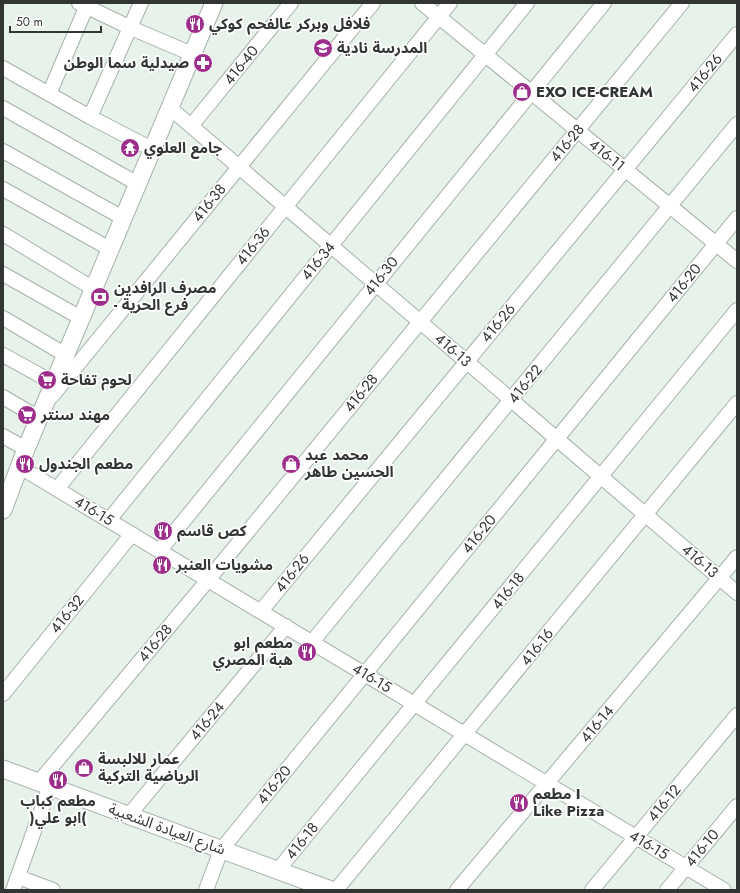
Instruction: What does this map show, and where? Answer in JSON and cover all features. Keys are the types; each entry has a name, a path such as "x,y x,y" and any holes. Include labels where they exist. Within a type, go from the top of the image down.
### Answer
{"street":[{"path":"90,117 141,3"},
{"path":"3,510 7,488 20,467 26,449 214,3"},
{"path":"207,19 220,3"},
{"name":"416-40","path":"191,126 291,3"},
{"name":"416-38","path":"42,411 238,167 373,3"},
{"name":"416-11","path":"422,3 737,261"},
{"name":"416-36","path":"57,488 450,3"},
{"name":"416-34","path":"108,520 527,3"},
{"name":"416-30","path":"160,550 604,3"},
{"name":"416-28","path":"44,784 208,580 682,3"},
{"path":"49,94 85,4 131,28 192,54"},
{"name":"416-26","path":"261,611 737,34"},
{"path":"3,68 90,117 152,149"},
{"path":"3,108 138,184"},
{"name":"416-13","path":"170,108 737,593"},
{"name":"416-22","path":"312,642 737,124"},
{"path":"3,151 123,218"},
{"path":"3,189 110,249"},
{"name":"416-20","path":"206,890 222,850 737,218"},
{"path":"3,234 94,288"},
{"path":"3,274 81,318"},
{"name":"416-18","path":"278,870 737,310"},
{"path":"3,318 66,355"},
{"path":"3,355 54,383"},
{"path":"3,397 42,411"},
{"name":"416-16","path":"336,890 737,403"},
{"path":"3,436 26,449"},
{"name":"416-15","path":"20,467 724,890"},
{"name":"416-32","path":"3,694 132,534"},
{"name":"416-14","path":"457,890 737,557"},
{"name":"416-24","path":"129,815 286,626"},
{"name":"416-12","path":"592,890 737,715"},
{"name":"شارع العيادة الشعبية","path":"3,768 331,890"},
{"path":"13,890 44,784"},
{"name":"416-10","path":"666,890 737,806"},
{"path":"18,877 53,890"}],"place":[{"name":"فلافل وبركر عالفحم كوكي","path":"195,24"},
{"name":"المدرسة نادية","path":"323,48"},
{"name":"صيدلية سما الوطن","path":"203,63"},
{"name":"EXO ICE-CREAM","path":"522,92"},
{"name":"جامع العلوي","path":"130,148"},
{"name":"مصرف الرافدين - فرع الحرية","path":"100,297"},
{"name":"لحوم تفاحة","path":"47,380"},
{"name":"مهند سنتر","path":"27,415"},
{"name":"مطعم الجندول","path":"25,464"},
{"name":"محمد عبد الحسين طاهر","path":"291,464"},
{"name":"كص قاسم","path":"163,531"},
{"name":"مشويات العنبر","path":"162,565"},
{"name":"مطعم ابو هبة المصري","path":"307,652"},
{"name":"عمار للالبسة الرياضية التركية","path":"84,768"},
{"name":"مطعم كباب )ابو علي(","path":"58,780"},
{"name":"مطعم I Like Pizza","path":"519,803"}]}
